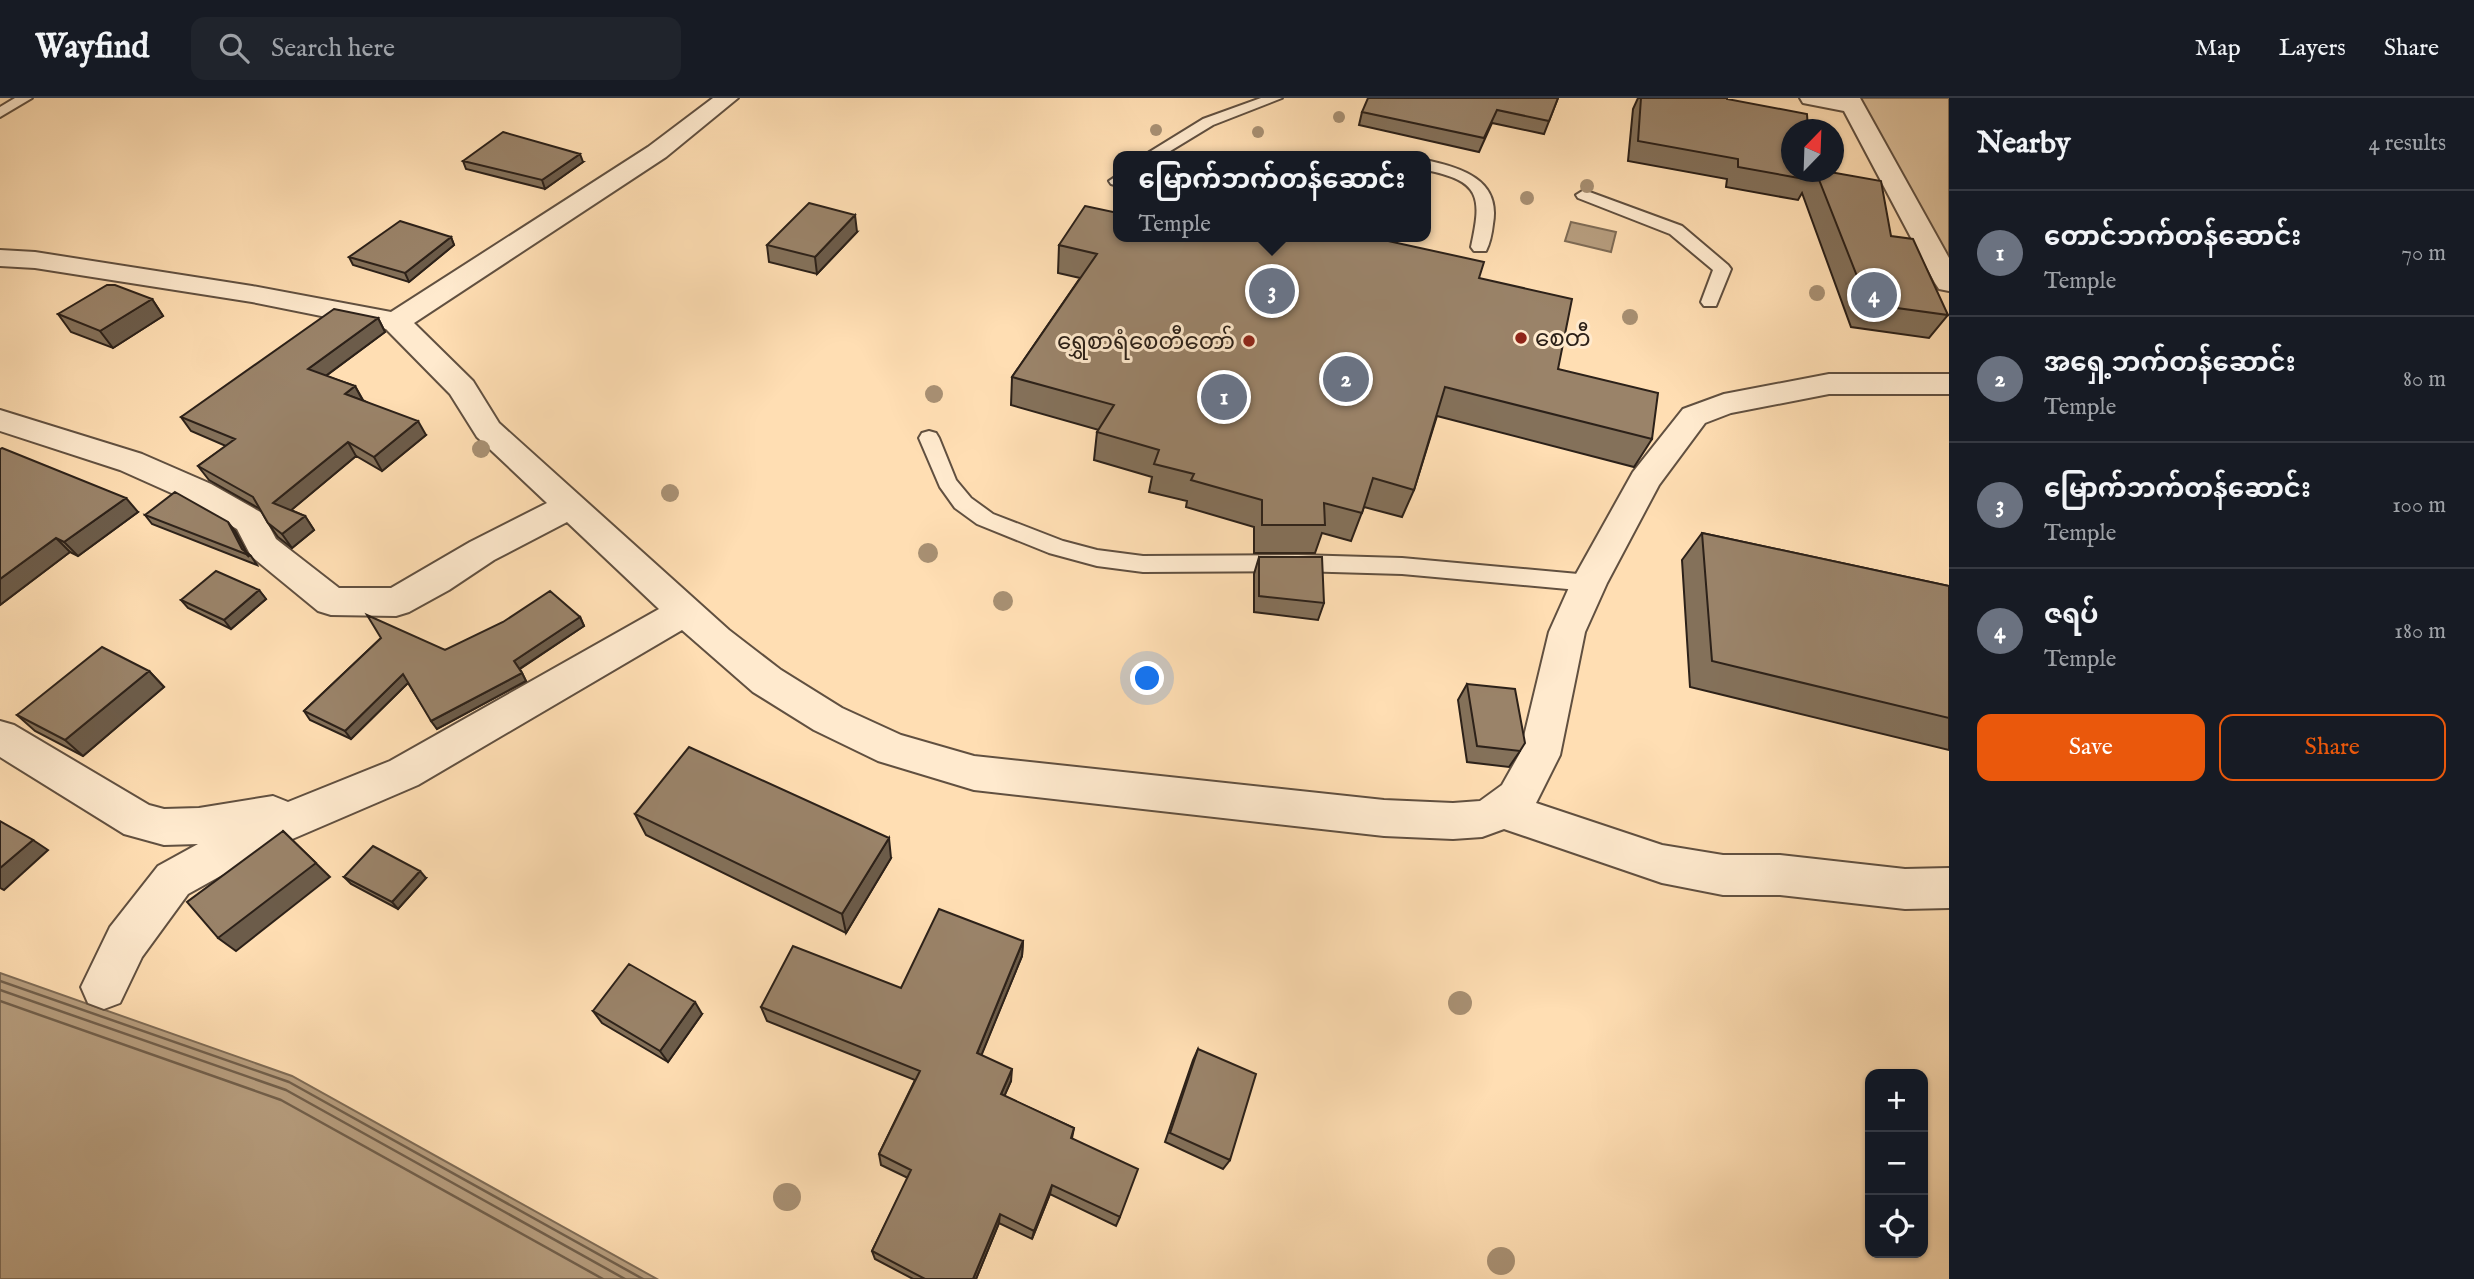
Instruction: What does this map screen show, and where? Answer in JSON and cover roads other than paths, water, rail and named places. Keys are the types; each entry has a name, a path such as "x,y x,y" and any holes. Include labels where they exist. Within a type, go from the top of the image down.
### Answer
{"street":[{"path":"396,322 657,152 727,98"},
{"path":"1811,98 1851,102 1949,284"},
{"path":"0,258 35,260 252,294 396,322 462,388 488,430 685,611 767,681 828,719 892,749 974,773 1384,818 1454,821 1482,819 1503,810 1517,798 1540,755 1567,632 1589,583 1645,480 1694,416 1724,404 1829,384 1949,384"},
{"path":"0,420 131,462 199,492 250,521 263,547 331,601 396,602 436,581 482,551 570,506"},
{"path":"104,987 126,942 173,880 254,836 404,773 685,611"},
{"path":"0,737 63,773 116,809 139,821 164,828 199,826 327,807"},
{"path":"1503,810 1662,864 1711,873 1780,875 1905,889 1949,888"}],"lane":[{"path":"0,113 25,98"},
{"path":"1159,151 1208,122 1275,98"},
{"path":"1431,166 1447,169 1477,186 1486,203 1480,247"},
{"path":"1584,195 1676,230 1722,269 1710,302"},
{"path":"929,438 947,482 964,503 985,519 1057,547 1097,558 1143,564 1298,563 1402,566 1589,583"}],"water":[{"path":"1571,222 1616,232 1611,252 1565,241"},
{"path":"0,973 292,1076 657,1279 0,1279"}],"place":[{"name":"မြောက်ဘက်တန်ဆောင်း","path":"1272,291"},
{"name":"ဇရပ်","path":"1874,295"},
{"name":"စေတီ","path":"1521,338"},
{"name":"ရွှေစာရံစေတီတော်","path":"1249,341"},
{"name":"အရှေ့ဘက်တန်ဆောင်း","path":"1346,379"},
{"name":"တောင်ဘက်တန်ဆောင်း","path":"1224,397"}]}
